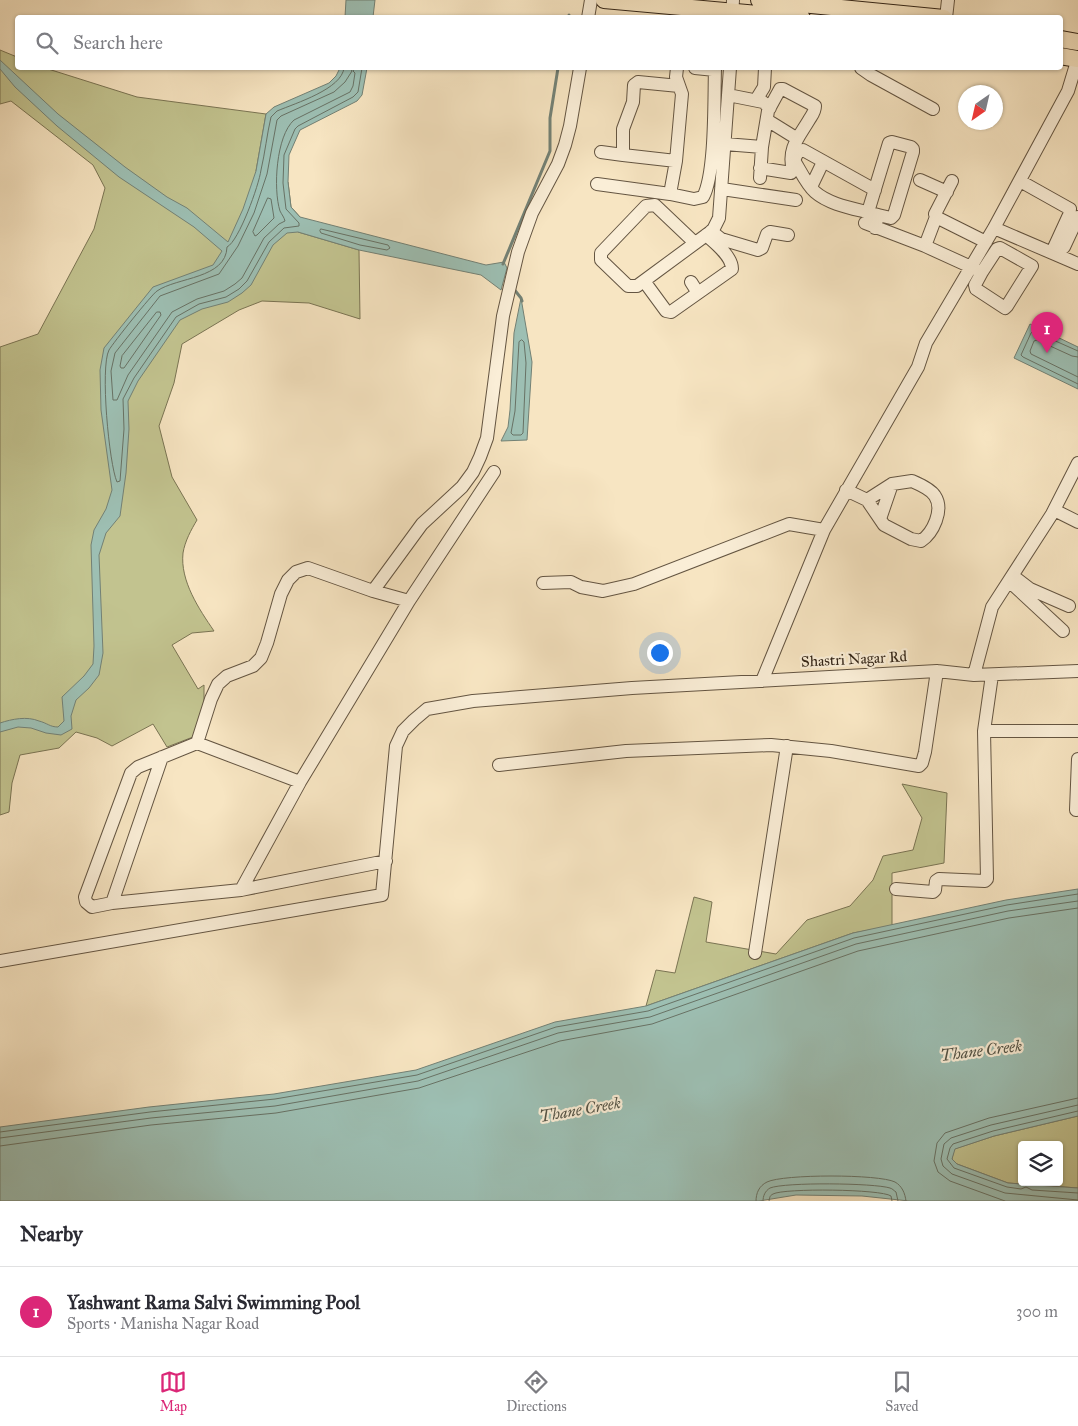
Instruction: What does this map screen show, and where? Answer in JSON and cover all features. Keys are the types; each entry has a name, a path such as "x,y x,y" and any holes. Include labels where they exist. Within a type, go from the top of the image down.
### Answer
{"main road":[{"path":"604,0 774,15"},
{"path":"759,0 841,13 883,15"},
{"path":"1063,40 1078,42"},
{"path":"1063,56 1078,59"}],"street":[{"path":"588,15 591,0"},
{"path":"946,15 948,0"},
{"path":"1020,181 1070,209 1069,215 1047,250 1032,266 1005,308 976,289 977,270 986,242 1020,181 1073,93 1078,59"},
{"path":"373,591 422,524 462,487 473,472 480,457 487,438 503,316 518,252 532,213 558,164 565,145 580,70"},
{"path":"670,194 676,161 682,94 676,77 677,70"},
{"path":"597,184 694,199 703,196 706,191 711,161 715,70"},
{"path":"694,243 655,205 646,206 601,252 601,260 628,286 637,286 709,233 719,218 730,70"},
{"path":"756,100 764,87 765,70"},
{"path":"864,70 933,108"},
{"path":"623,155 623,130 633,102 634,85 638,82 679,86"},
{"path":"722,189 759,181 791,173 790,162 796,138 805,128 815,110 815,106 783,88 780,89 768,114 762,147 759,181"},
{"path":"728,95 763,102 768,114 796,138"},
{"path":"889,143 912,147 913,152 893,217 871,219 875,190 889,143"},
{"path":"725,144 762,147"},
{"path":"875,190 802,150 799,151 795,158 795,162 816,194 977,270"},
{"path":"601,152 676,161"},
{"path":"811,187 823,162"},
{"path":"920,180 949,187 934,214 936,217 925,246"},
{"path":"759,181 796,200"},
{"path":"936,217 986,242"},
{"path":"1064,247 1077,222"},
{"path":"994,228 1078,264"},
{"path":"709,233 721,239 758,250 762,248 767,234 770,232 788,235"},
{"path":"644,281 666,311 671,312 695,287 732,269 733,265 709,233"},
{"path":"762,681 824,530 918,367 926,343 977,270 997,249 1000,248 1032,266"},
{"path":"974,675 992,607 1054,510 1078,463"},
{"path":"241,890 300,782 409,601 494,472"},
{"path":"846,490 867,500 884,525 911,539 921,541 926,538 937,521 938,505 935,495 912,481 892,484 867,500"},
{"path":"880,519 892,484"},
{"path":"1054,510 1078,522"},
{"path":"543,583 571,582 581,587 603,591 634,584 789,524 824,530"},
{"path":"197,743 211,699 218,684 228,676 253,666 260,658 267,643 281,594 288,580 296,572 308,568 373,591 409,601"},
{"path":"1011,579 1069,606"},
{"path":"1011,579 1063,631"},
{"path":"498,765 626,751 771,745 831,751 913,766 920,765 925,752 937,671"},
{"name":"Shastri Nagar Rd","path":"0,961 382,896 396,746 403,732 428,709 473,701 632,688 937,671 992,675 1078,671"},
{"path":"896,888 933,892 936,890 936,881 938,879 984,881 987,879 984,731 992,675"},
{"path":"984,731 1078,731"},
{"path":"300,782 197,743 138,766 131,773 85,897 86,902 92,906 241,890 386,861"},
{"path":"755,953 787,746"},
{"path":"112,903 162,757"},
{"path":"1076,810 1078,759"}],"green space":[{"path":"0,50 15,56 15,70 51,70 137,97 266,114 256,171 288,182 291,207 300,217 298,232 359,250 360,319 309,303 262,301 239,310 182,344 174,383 159,426 172,477 197,520 188,536 183,553 184,574 197,604 214,631 192,633 172,645 198,689 204,685 204,709 193,737 167,747 153,724 112,746 97,738 76,732 59,748 20,755 12,783 9,812 0,815 0,347 38,334 94,229 105,188 93,165 11,101 0,104"},
{"path":"902,784 947,793 944,863 892,873 892,926 853,933 646,1006 656,970 675,973 694,897 712,902 706,942 776,954 807,920 850,906 873,880 883,856 913,850 922,818"},
{"path":"1078,1116 1078,1188 1050,1186 1063,1186 1063,1141 1018,1141 1018,1184 1008,1183 957,1164 952,1159 954,1149 994,1136"}],"water":[{"path":"346,0 375,0 373,15 345,15"},
{"path":"0,60 58,114 125,167 167,197 187,208 228,242 243,209 256,171 266,114 274,107 329,83 339,70 367,70 362,95 357,101 300,130 289,155 288,182 291,207 300,217 486,265 504,262 507,268 501,290 481,275 359,250 298,232 287,233 273,245 251,285 242,293 228,302 202,309 180,320 138,381 128,401 129,429 126,473 120,516 106,533 99,555 103,653 99,675 76,700 71,716 72,729 61,735 18,727 0,732 0,723 25,718 58,727 64,721 62,697 84,676 93,664 91,545 94,530 106,509 112,490 101,410 100,370 104,348 153,287 213,265 222,251 194,227 119,177 57,126 15,87 0,69"},
{"path":"521,298 532,362 527,440 501,441 508,427 514,333"},
{"path":"1030,324 1078,347 1078,389 1014,358"},
{"name":"Thane Creek","path":"1078,889 1078,1116 994,1136 955,1149 952,1159 957,1164 1008,1183 1018,1184 1018,1186 1078,1188 1078,1201 909,1201 862,1196 796,1195 759,1201 0,1201 0,1127 149,1107 274,1094 416,1070 555,1022 646,1006 853,933 1006,900"}],"waterway":[{"path":"503,264 550,151 550,118 558,70"},
{"path":"513,288 522,301"}],"place":[{"name":"Yashwant Rama Salvi Swimming Pool","path":"1047,353"}]}
